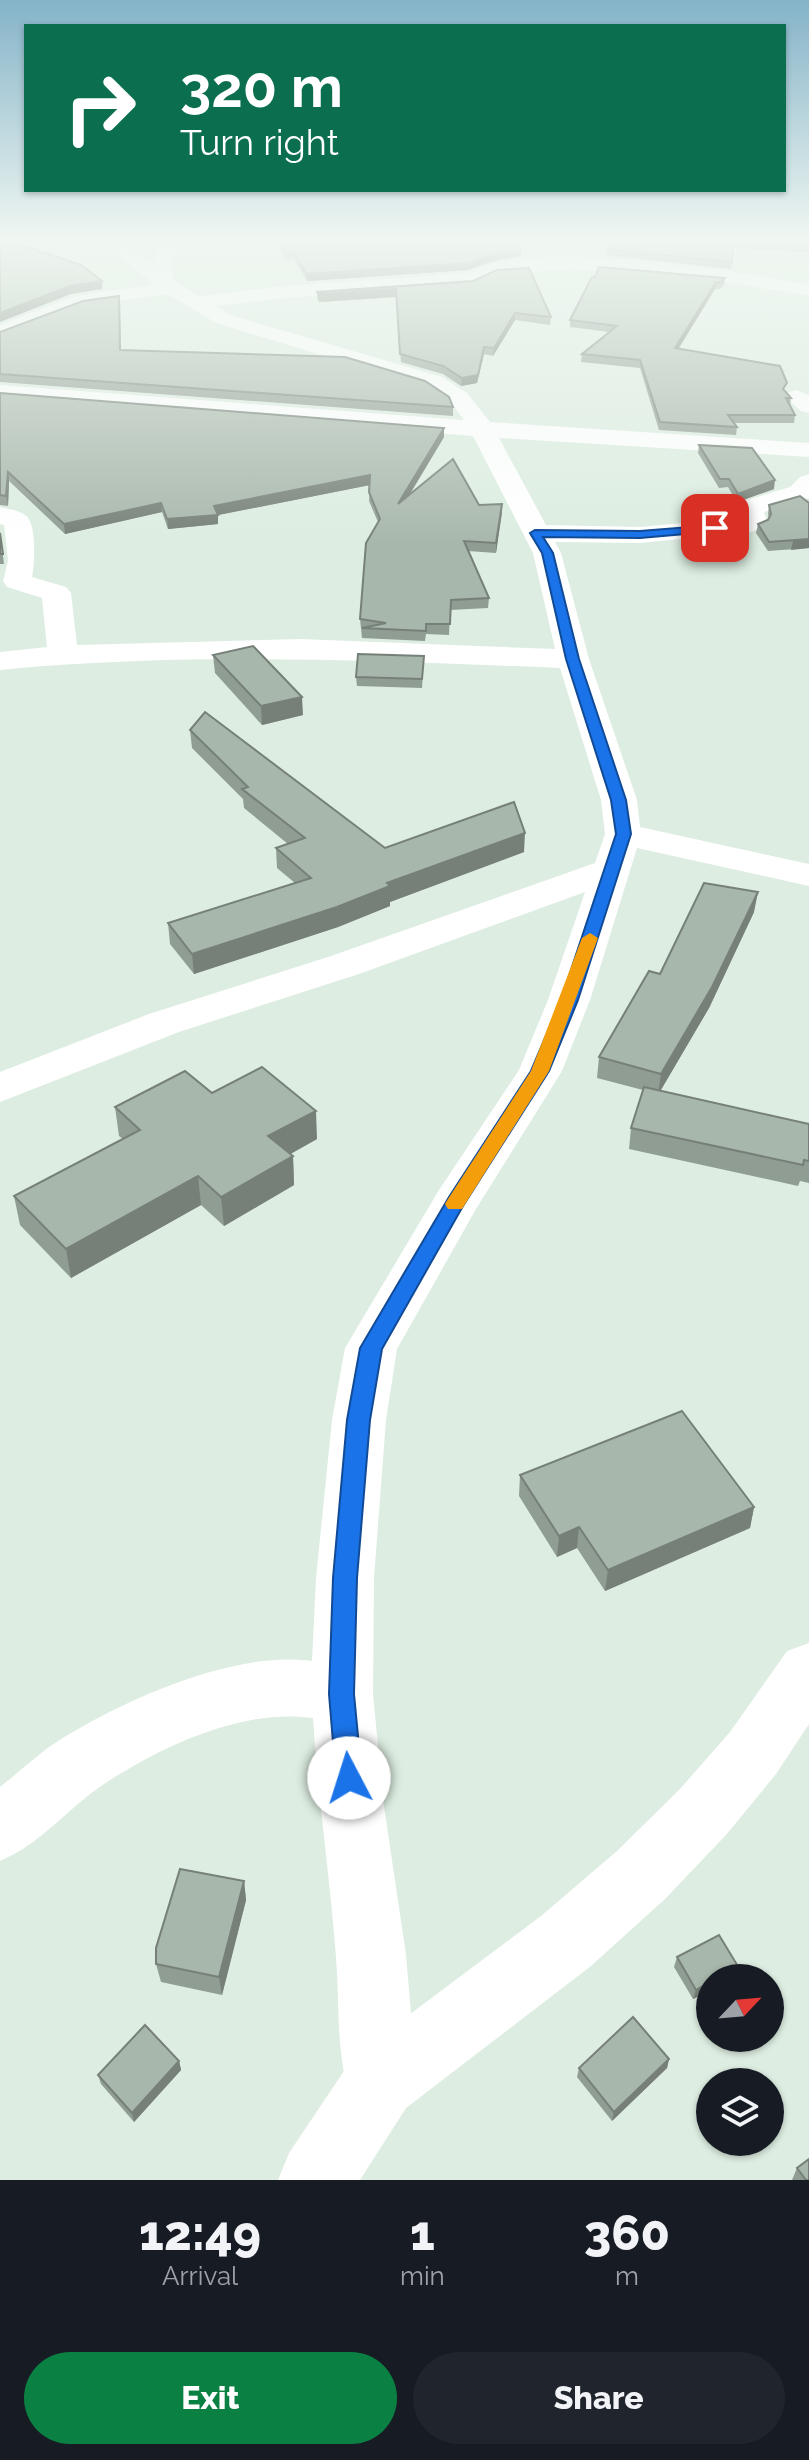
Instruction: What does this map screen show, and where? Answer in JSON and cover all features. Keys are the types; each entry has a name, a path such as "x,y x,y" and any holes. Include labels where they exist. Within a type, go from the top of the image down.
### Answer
{"street":[{"path":"295,342 434,382 459,398 481,427 547,553 573,659 619,800 618,852 569,1000 540,1071 456,1202 371,1348 359,1420 349,1530 342,1694 351,1806 371,1955 380,2082"},
{"path":"0,392 481,427 667,444 809,450"},
{"path":"535,533 640,535 741,526 754,521 750,508 764,502 790,498 806,490 809,482"},
{"path":"0,515 17,521 22,561 17,581 56,593 63,655"},
{"path":"0,661 63,655 300,648 573,659"},
{"path":"0,1088 164,1023 345,965 618,852 809,875"},
{"path":"316,2180 380,2082 566,1941 641,1875 703,1812 753,1753 809,1671"},
{"path":"0,1828 81,1763 188,1706 287,1686 342,1694"}],"building":[{"path":"0,342 120,342 120,350 345,357 425,381 449,397 453,407 0,374"},
{"path":"399,342 498,342 494,348 484,347 478,375 462,378 443,366 400,354"},
{"path":"597,342 679,342 675,348 780,366 787,383 783,389 791,398 786,398 795,415 728,415 737,427 660,422 640,360 582,354"},
{"path":"0,393 444,428 398,504 453,459 479,505 502,504 496,543 464,541 489,598 451,600 450,624 426,624 426,631 362,628 386,623 360,619 366,543 380,519 369,492 370,475 214,506 218,515 167,519 161,503 64,524 8,472 6,496 0,495"},
{"path":"699,445 752,448 775,480 738,494 729,479 720,479"},
{"path":"800,496 809,503 809,539 769,542 758,524 768,520 771,514 769,505"},
{"path":"253,646 302,697 261,706 213,655"},
{"path":"358,654 424,656 422,679 356,677"},
{"path":"205,712 385,848 514,802 525,833 387,883 390,886 337,907 192,954 168,923 311,878 276,848 305,838 242,789 248,787 190,730"},
{"path":"704,883 758,892 712,987 661,1074 599,1057 649,971 660,974"},
{"path":"262,1067 316,1111 268,1136 293,1156 221,1197 198,1176 66,1249 14,1196 140,1130 115,1107 185,1071 212,1093"},
{"path":"644,1087 809,1124 809,1161 804,1160 803,1165 631,1128"},
{"path":"682,1411 754,1507 608,1570 579,1527 559,1536 520,1475"},
{"path":"180,1869 244,1881 219,1977 156,1964 156,1948"},
{"path":"719,1935 737,1964 696,1964 696,1990 677,1957"},
{"path":"633,2017 669,2059 614,2112 579,2068"},
{"path":"145,2025 179,2061 132,2113 98,2075"},
{"path":"809,2159 809,2180 806,2180 797,2168"}],"slow traffic":[{"path":"455,1204 540,1071 590,938"}],"route":[{"path":"349,1778 342,1694 345,1578 359,1420 371,1348 456,1202 540,1071 569,1000 623,834 619,800 573,659 547,553 535,533 640,535 715,528"}]}
